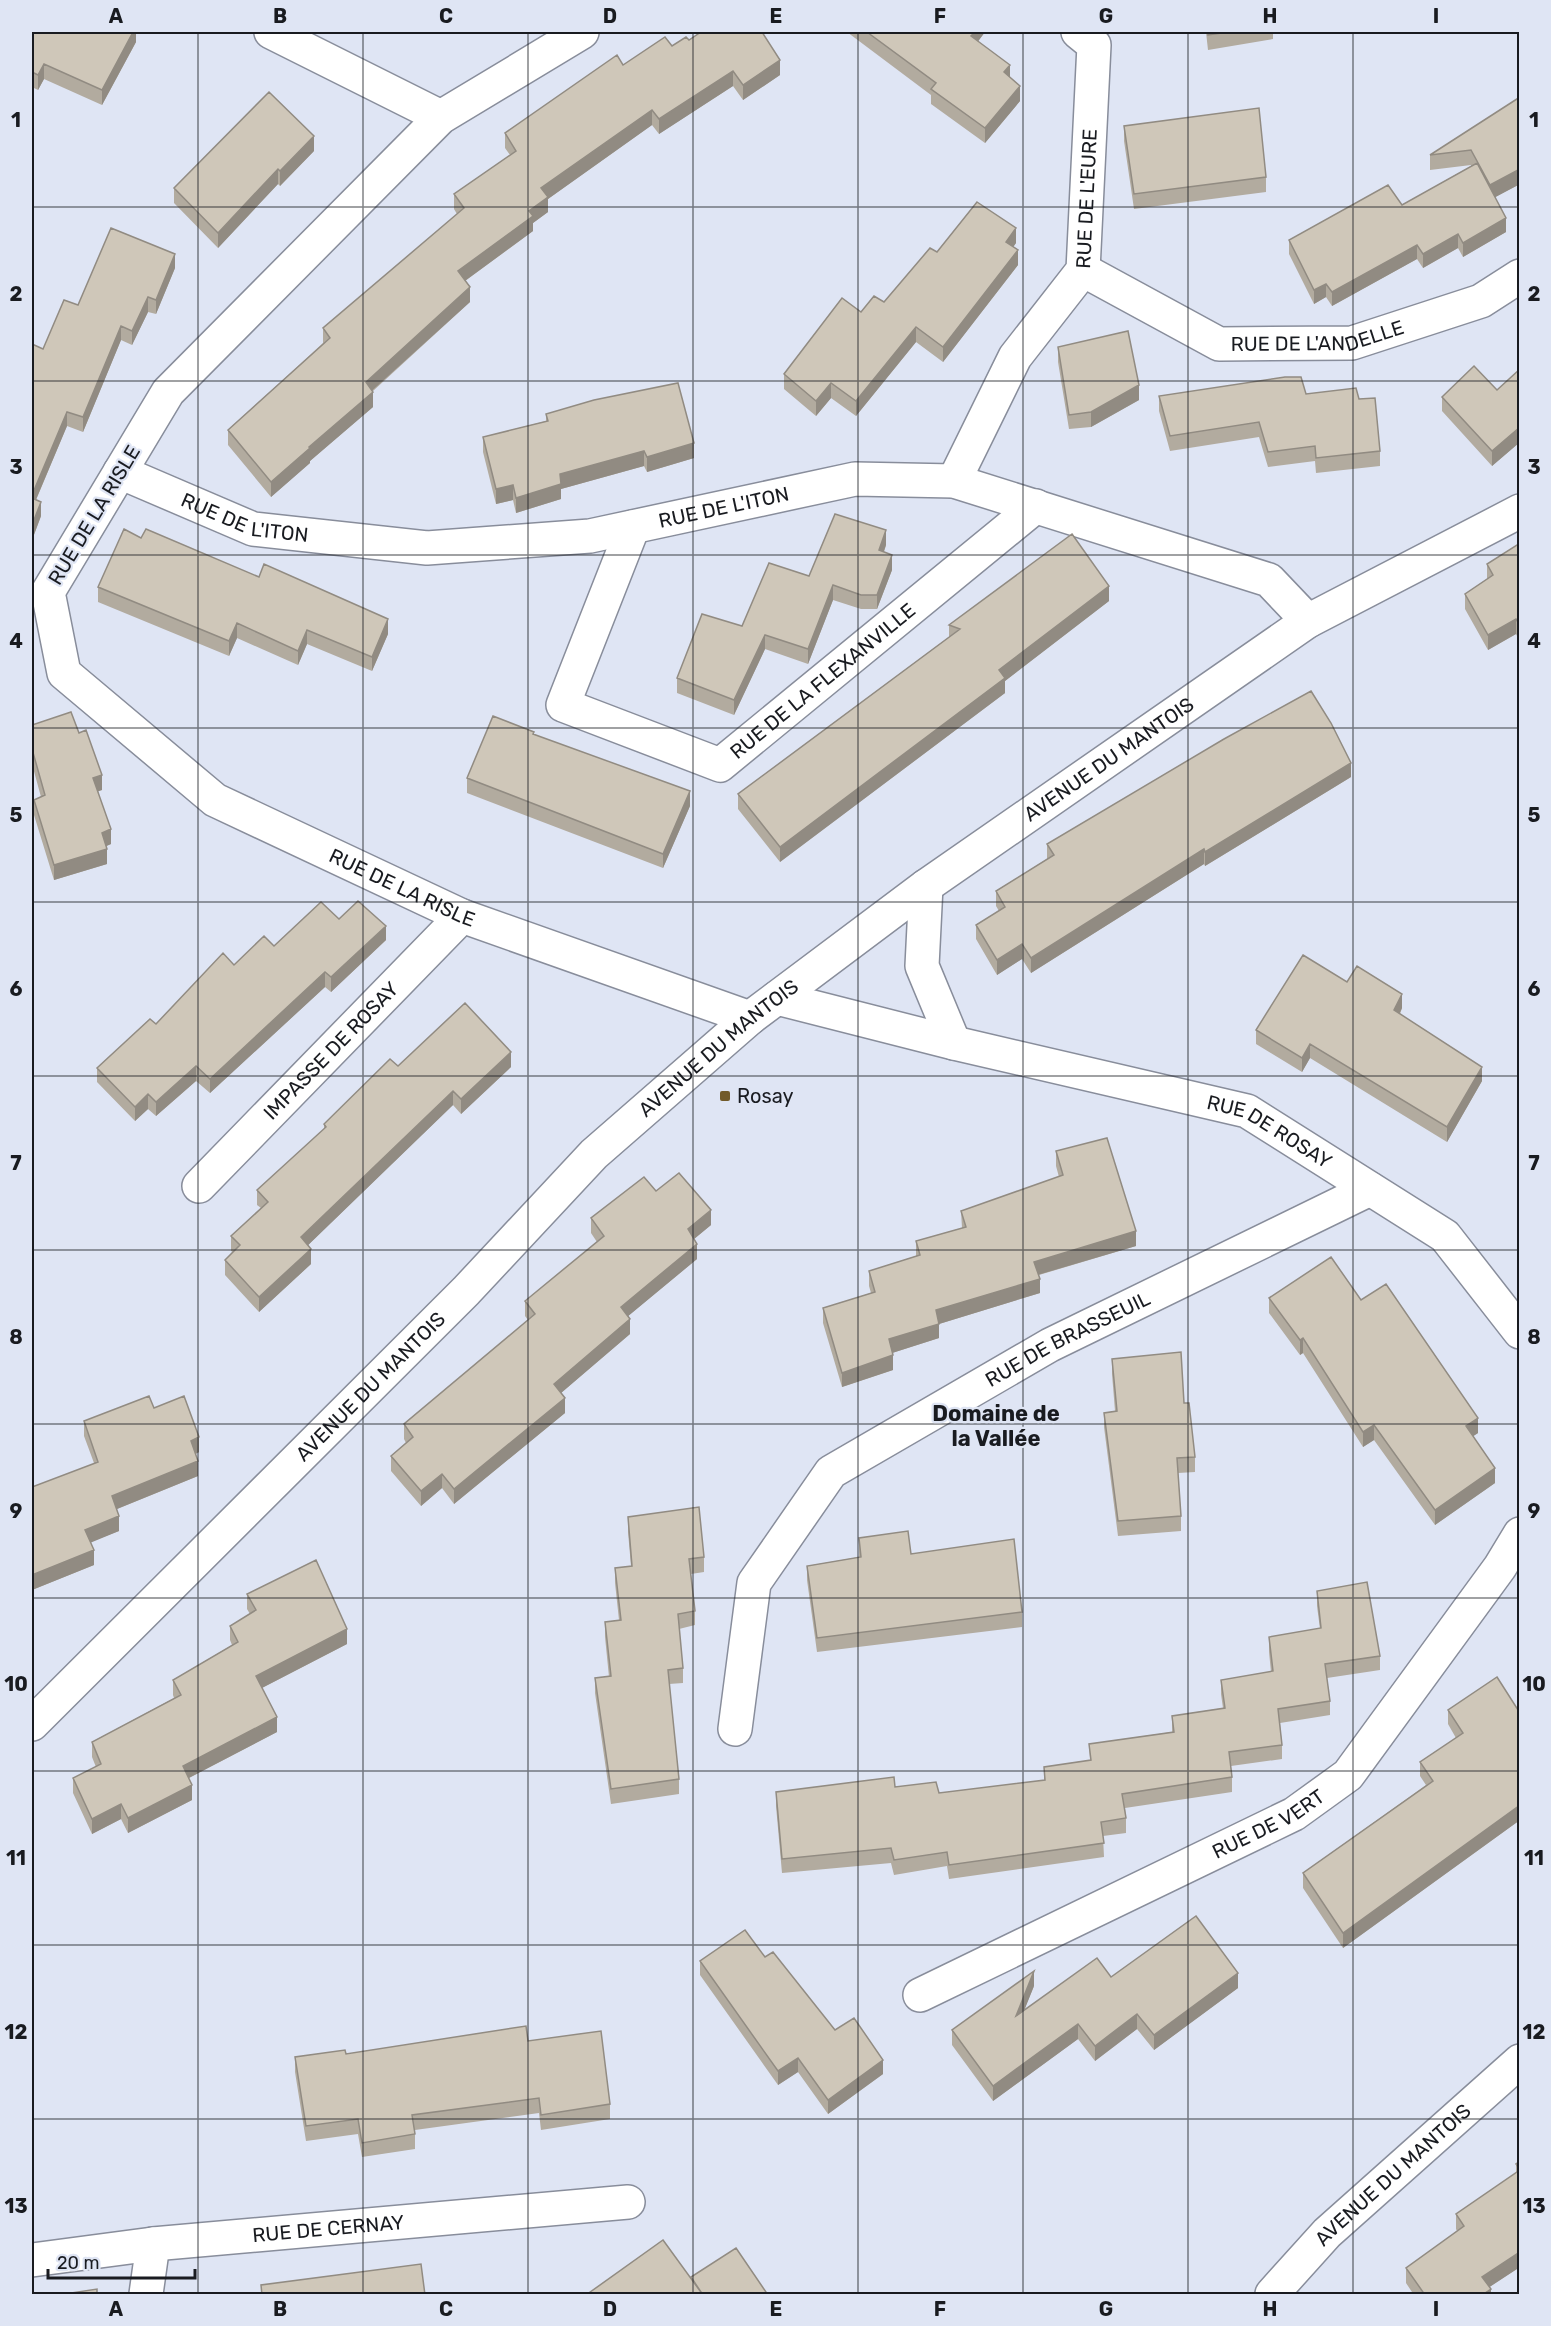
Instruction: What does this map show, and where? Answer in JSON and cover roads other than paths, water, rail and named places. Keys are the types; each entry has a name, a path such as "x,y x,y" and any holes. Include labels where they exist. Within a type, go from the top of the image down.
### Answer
{"street":[{"path":"271,32 441,117"},
{"name":"RUE DE LA RISLE","path":"582,32 441,117 168,392 48,592 64,673 215,800 462,916 750,1018"},
{"name":"RUE DE L'EURE","path":"954,481 1015,357 1083,270 1094,45 1078,32"},
{"name":"RUE DE L'ANDELLE","path":"1083,270 1219,344 1352,343 1481,301 1520,276"},
{"name":"RUE DE L'ITON","path":"120,472 253,529 427,548 590,536 855,479 954,481 1269,580 1308,621"},
{"name":"RUE DE LA FLEXANVILLE","path":"633,527 563,705 720,765 1036,506"},
{"name":"AVENUE DU MANTOIS","path":"32,1724 466,1291 594,1154 750,1018 926,886 1308,621 1520,511"},
{"path":"926,886 922,966 954,1042"},
{"name":"IMPASSE DE ROSAY","path":"200,1186 462,916"},
{"name":"RUE DE ROSAY","path":"777,998 1247,1111 1445,1236 1520,1332"},
{"name":"RUE DE BRASSEUIL","path":"735,1729 754,1583 831,1473 1050,1345 1370,1188"},
{"name":"RUE DE VERT","path":"920,1995 1294,1814 1348,1775 1500,1567 1520,1534"},
{"name":"AVENUE DU MANTOIS","path":"1272,2295 1327,2233 1520,2061"},
{"name":"RUE DE CERNAY","path":"32,2260 153,2244 628,2202"},
{"path":"146,2295 153,2244"}],"place":[{"name":"Rosay","path":"725,1096"}],"district":[{"name":"Domaine de la Vallée","path":"996,1426"}]}
